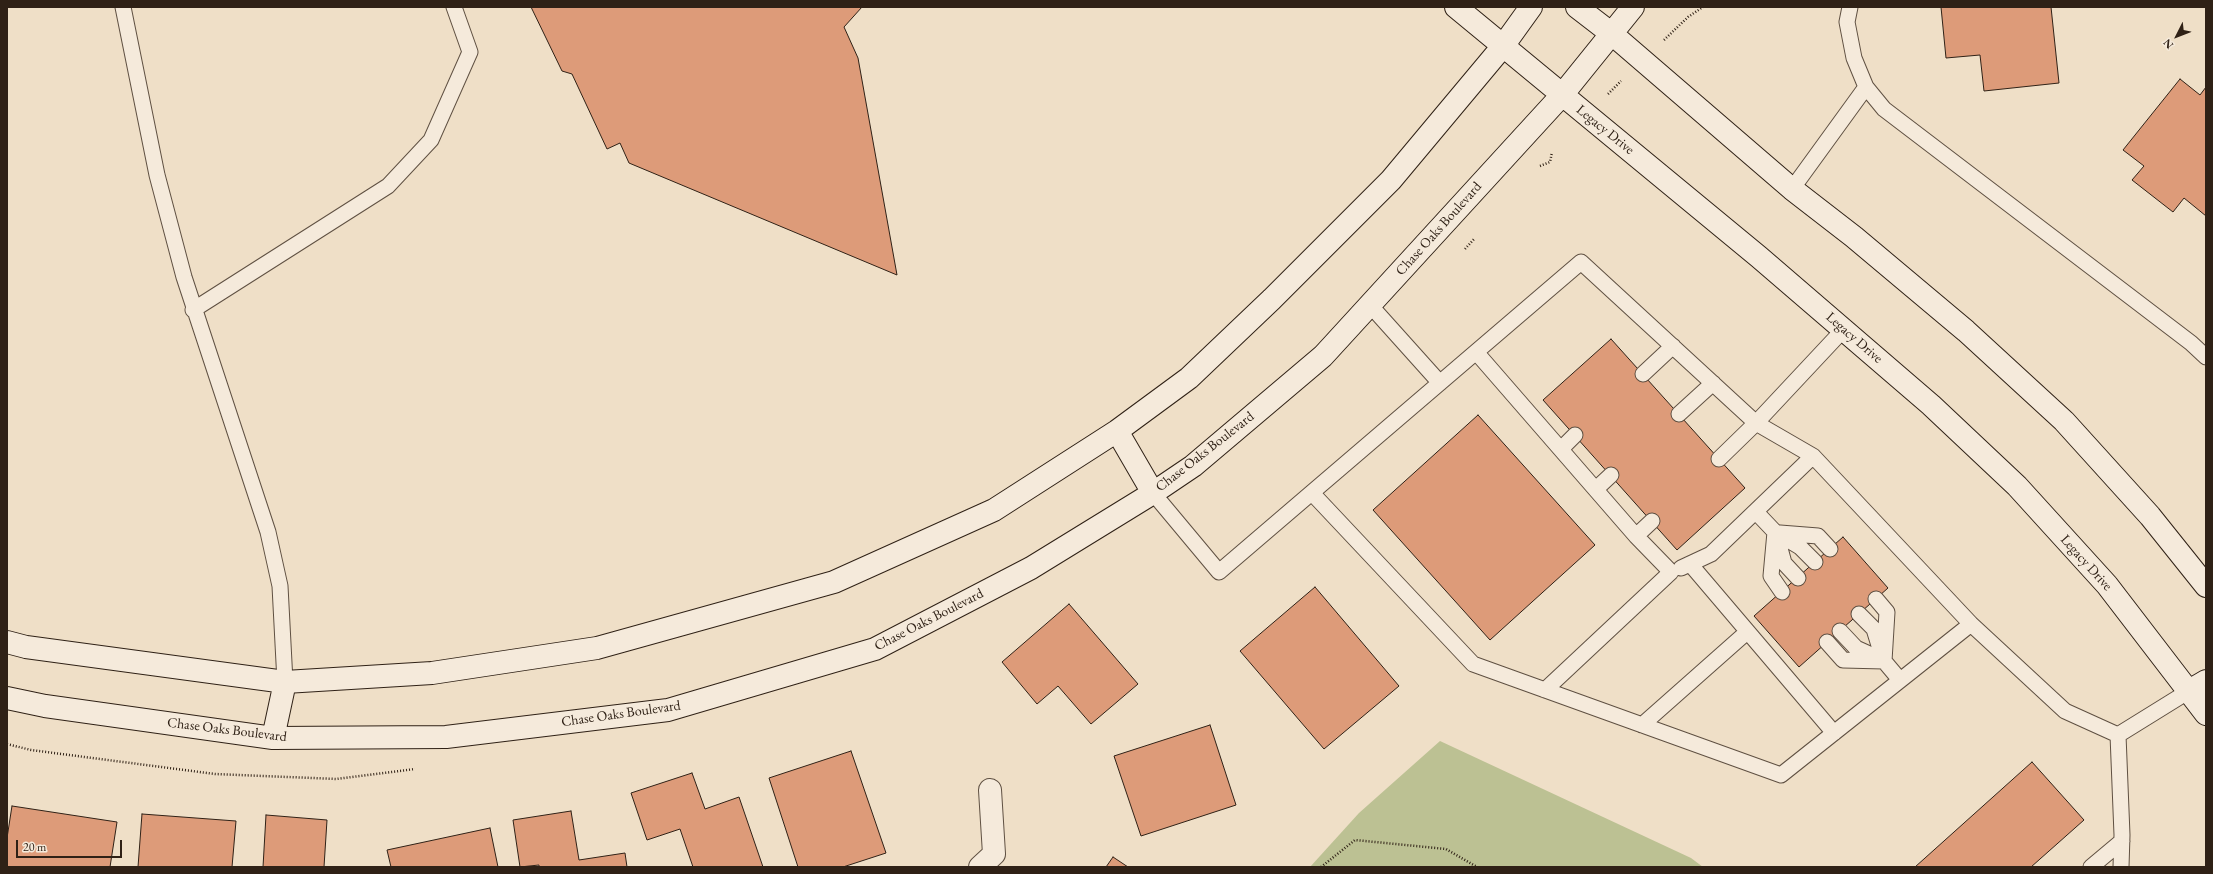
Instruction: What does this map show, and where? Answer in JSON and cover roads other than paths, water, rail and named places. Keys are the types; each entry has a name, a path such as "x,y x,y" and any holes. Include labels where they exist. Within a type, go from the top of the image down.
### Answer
{"street":[{"name":"Legacy Drive","path":"1456,7 1844,329 1931,405 2017,486 2197,686 2206,714"},
{"path":"7,642 26,647 284,682 432,673 598,648 834,582 994,510 1117,431 1189,378 1277,294 1391,180 1503,46 1530,7"},
{"path":"1577,7 1612,34 1792,189 1854,237 1966,331 2064,421 2150,516 2206,586"},
{"name":"Chase Oaks Boulevard","path":"7,698 45,706 273,738 446,736 668,710 875,649 1031,568 1154,493 1193,466 1323,356 1562,95 1633,7"},
{"path":"1117,431 1154,493"},
{"path":"273,738 284,682"},
{"path":"980,867 994,854 990,790"}],"lane":[{"path":"124,7 157,175 193,310 215,368 268,532 280,586 284,682"},
{"path":"193,310 388,186 431,140 470,52 454,7"},
{"path":"1850,7 1847,22 1854,58 1866,87 1884,109 2191,342 2206,357"},
{"path":"1792,189 1866,87"},
{"path":"1154,493 1219,572 1581,262 1756,423 1813,456 1971,624 2065,711 2118,735"},
{"path":"1370,305 1440,383"},
{"path":"1719,459 1756,423 1844,329"},
{"path":"1643,374 1673,346"},
{"path":"1476,352 1636,536 1671,572"},
{"path":"1679,414 1713,383"},
{"path":"1561,449 1575,435"},
{"path":"1545,690 1671,572 1690,565 1711,554 1813,456"},
{"path":"1596,489 1611,475"},
{"path":"1312,493 1472,664 1781,775 1971,624"},
{"path":"1756,512 1775,532 1800,547 1815,562"},
{"path":"1636,536 1652,521"},
{"path":"1775,532 1818,536 1830,549"},
{"path":"1775,532 1784,563 1798,578"},
{"path":"1775,532 1771,576 1782,592"},
{"path":"1690,565 1834,733"},
{"path":"1876,599 1887,612 1884,661"},
{"path":"1859,614 1874,629 1884,661 1900,680"},
{"path":"1840,631 1856,648 1884,661"},
{"path":"1642,725 1747,632"},
{"path":"1827,642 1843,660 1884,661"},
{"path":"2118,735 2197,686"},
{"path":"2118,735 2122,840 2121,867"},
{"path":"2091,867 2122,840"}]}
